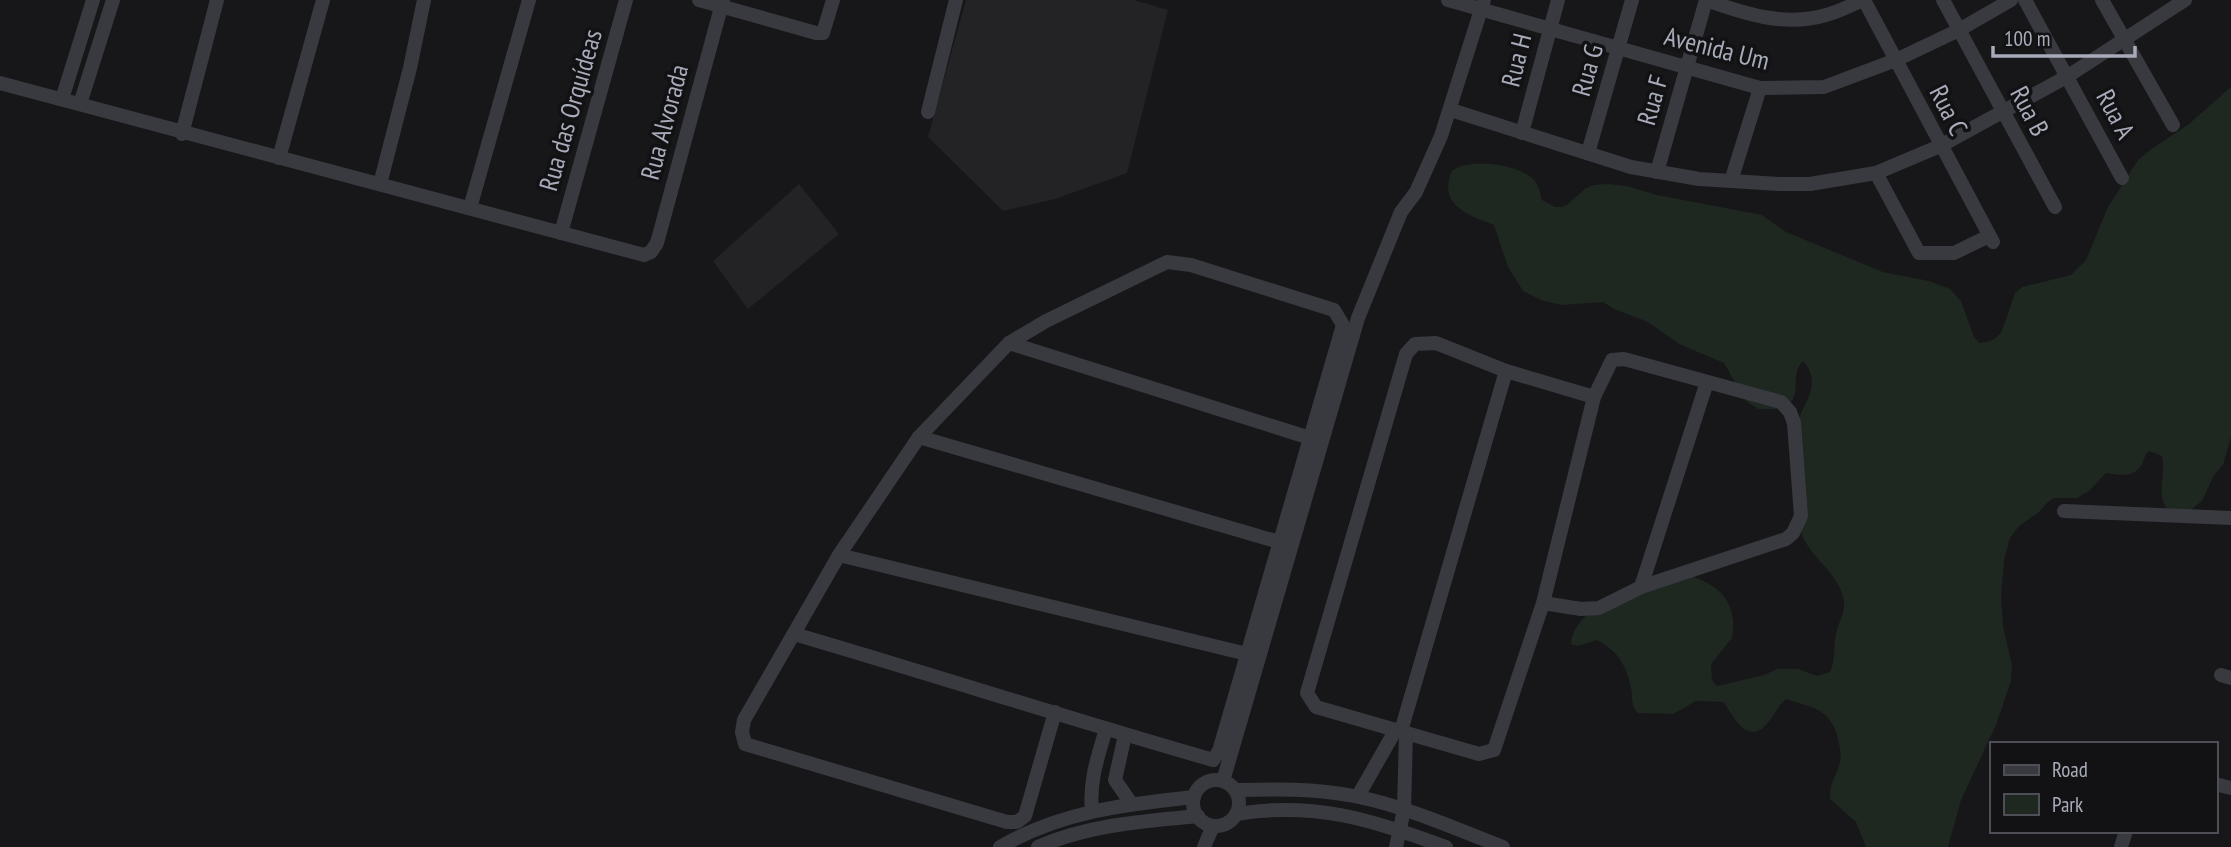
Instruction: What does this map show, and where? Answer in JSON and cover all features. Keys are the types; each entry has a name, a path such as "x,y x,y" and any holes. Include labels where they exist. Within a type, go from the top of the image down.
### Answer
{"street":[{"path":"62,99 93,0"},
{"path":"80,104 113,0"},
{"path":"182,134 217,0"},
{"path":"279,158 323,0"},
{"path":"380,184 410,68 424,0"},
{"path":"471,208 529,0"},
{"name":"Rua das Orquídeas","path":"561,233 626,0"},
{"path":"699,0 722,3 813,33 823,33 833,0"},
{"path":"928,112 956,0"},
{"name":"Avenida Um","path":"1448,0 1482,4 1549,29 1760,88 1824,87 1896,60 1959,30 2011,0"},
{"name":"Rua H","path":"1522,132 1558,0"},
{"name":"Rua G","path":"1588,153 1632,0"},
{"path":"1706,0 1736,11 1781,20 1825,16 1863,0"},
{"name":"Rua F","path":"1657,172 1706,0"},
{"name":"Rua C","path":"1863,0 1991,239 1954,253 1919,253 1876,173"},
{"name":"Rua B","path":"1943,0 2055,208"},
{"name":"Rua A","path":"2025,0 2122,178"},
{"path":"2102,0 2173,125"},
{"path":"1451,110 1657,172 1731,181 1810,184 1876,173 1940,146 2068,76 2185,0"},
{"name":"Rua Alvorada","path":"561,233 631,254 648,254 657,243 722,3"},
{"path":"1236,814 1239,802 1229,785 1358,318 1401,212 1416,192 1451,110 1482,4"},
{"path":"0,83 182,134 561,233"},
{"path":"1731,181 1760,88"},
{"path":"794,634 1055,712 1213,761 1219,751 1343,325 1334,310 1191,265 1167,262 1009,342 919,437 839,555 744,720 742,733 745,744 1007,822 1017,822 1025,816 1055,712"},
{"path":"1009,342 1310,438"},
{"path":"1543,603 1581,609 1599,608 1641,587 1786,539 1793,533 1801,516 1794,423 1790,412 1781,402 1624,359 1612,360 1594,397 1543,603 1494,750 1479,754 1316,707 1307,692 1406,354 1415,344 1436,343 1506,371 1594,397"},
{"path":"1358,796 1401,732 1506,371"},
{"path":"1641,587 1707,382"},
{"path":"919,437 1279,542"},
{"path":"2064,511 2231,518"},
{"path":"839,555 1247,654"},
{"path":"1087,830 1092,777 1106,729"},
{"path":"1396,847 1404,810 1401,732"},
{"path":"1125,735 1115,780 1131,803"},
{"path":"1446,847 1357,816 1317,811 1266,809 1236,814 1226,823 1213,825 1198,816 1194,810 1194,797 1208,781 1358,796 1503,847"},
{"path":"1000,847 1025,832 1088,812 1131,803 1194,797"},
{"path":"1038,847 1087,830 1149,820 1198,816"},
{"path":"1204,847 1213,825"}],"shaded area":[{"path":"966,0 1134,0 1168,10 1127,173 1055,199 1003,211 928,137"},
{"path":"799,184 839,234 748,309 713,261"}],"green space":[{"path":"2231,87 2231,437 2223,465 2214,475 2202,501 2187,513 2169,512 2162,498 2162,456 2149,451 2143,463 2133,473 2106,473 2089,491 2077,498 2054,498 2019,526 2010,538 2004,560 2001,596 2003,626 2012,665 2011,681 1996,725 1961,800 1948,847 1866,847 1856,822 1830,799 1841,756 1833,726 1818,710 1786,699 1765,726 1752,732 1740,726 1724,702 1696,701 1673,714 1638,713 1633,704 1627,673 1615,654 1597,640 1578,646 1571,644 1574,631 1582,620 1604,603 1663,572 1678,573 1704,581 1716,588 1730,608 1732,638 1711,664 1712,680 1717,686 1764,675 1777,669 1798,669 1817,676 1830,672 1844,602 1837,582 1803,538 1795,468 1795,433 1812,380 1803,361 1797,373 1794,396 1785,409 1758,409 1746,401 1724,363 1679,344 1648,322 1603,302 1561,305 1541,300 1523,291 1508,267 1494,225 1465,212 1452,200 1448,183 1452,171 1469,164 1481,163 1516,169 1533,179 1542,200 1555,207 1568,204 1586,188 1607,184 1762,215 1786,232 1883,272 1929,281 1950,289 1961,301 1974,337 1979,343 1992,340 2000,334 2015,293 2022,287 2071,275 2086,260 2108,207 2138,160 2189,124"}]}
